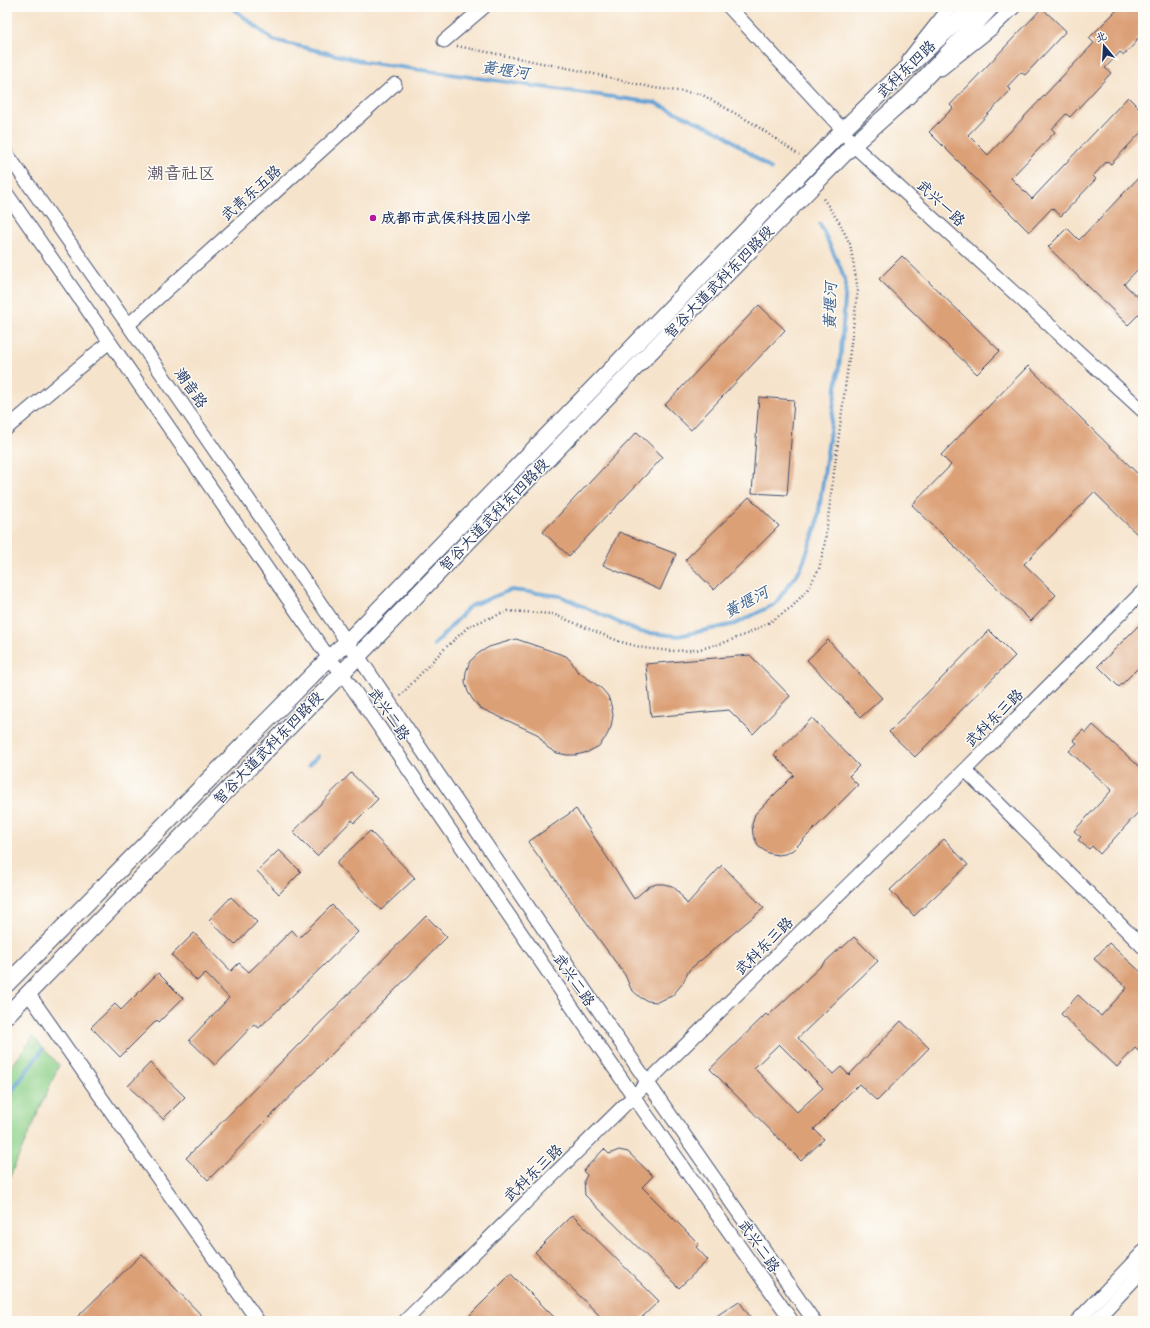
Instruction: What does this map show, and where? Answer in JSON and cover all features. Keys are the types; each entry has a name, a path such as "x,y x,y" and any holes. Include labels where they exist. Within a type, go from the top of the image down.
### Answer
{"main road":[{"name":"武科东四路","path":"843,130 886,88 978,10"},
{"name":"智谷大道武科东四路段","path":"7,1015 342,673 661,341 853,145 908,96 978,10"},
{"name":"智谷大道武科东四路段","path":"7,984 329,658 347,642 843,130"}],"street":[{"path":"444,41 484,7"},
{"name":"武兴一路","path":"729,7 843,130 853,145 1143,411"},
{"path":"886,88 950,7"},
{"path":"908,96 991,29 1014,7"},
{"name":"武青东五路","path":"128,325 395,84"},
{"name":"潮音路","path":"7,154 128,325 392,705 648,1083 814,1321"},
{"path":"7,194 329,658"},
{"path":"7,428 109,342"},
{"name":"武科东三路","path":"405,1321 965,770 1143,591"},
{"name":"武兴二路","path":"329,658 342,673 634,1097 792,1321"},
{"path":"965,770 1143,947"},
{"path":"28,993 258,1321"},
{"path":"1078,1321 1143,1252"},
{"path":"1095,1321 1143,1270"}],"path":[{"path":"444,41 460,48 577,70 654,88 701,94 754,124 811,164"},
{"path":"392,705 441,652 470,626 508,611 553,614 621,642 644,648 671,651 696,650 723,643 747,634 770,622 792,607 808,590 819,569 824,548 858,290 850,244 839,222 814,186"}],"green space":[{"path":"33,1037 59,1065 7,1183 7,1073"}],"building":[{"path":"1120,7 1143,7 1143,34 1124,55 1120,52 1105,68 1111,73 1070,117 1066,114 1052,129 1055,132 1011,178 1032,199 1128,97 1143,112 1143,130 1111,164 1107,161 1093,176 1096,179 1061,216 1052,208 1029,232 929,132 953,108 950,105 1042,8 1066,31 1025,75 1021,72 1007,87 1011,90 968,135 988,155 1094,43 1089,38"},
{"path":"1143,173 1143,273 1138,269 1124,284 1143,302 1143,310 1128,325 1048,247 1067,228 1079,240"},
{"path":"902,256 1000,351 977,374 879,279"},
{"path":"759,305 785,330 691,430 665,405"},
{"path":"1028,366 1143,479 1143,540 1094,492 1024,564 1056,595 1031,621 912,505 951,465 941,455"},
{"path":"759,397 794,400 787,495 752,493"},
{"path":"637,432 663,457 569,556 543,532"},
{"path":"749,497 779,526 714,590 685,560"},
{"path":"619,532 676,554 660,590 603,565"},
{"path":"1143,621 1143,663 1119,687 1098,666"},
{"path":"989,630 1015,656 915,757 889,732"},
{"path":"516,639 566,656 577,671 601,688 608,696 613,715 611,727 599,746 588,752 576,755 557,753 548,748 537,734 480,708 473,700 468,692 465,682 466,672 470,661 489,647"},
{"path":"828,640 882,698 861,717 807,660"},
{"path":"750,655 790,696 753,734 729,710 651,717 646,664"},
{"path":"812,718 859,766 849,776 858,785 793,850 785,854 778,855 768,853 759,847 753,835 752,824 755,814 794,775 774,755"},
{"path":"1093,725 1143,770 1143,807 1100,854 1092,846 1089,849 1078,840 1081,837 1074,831 1112,790 1069,751 1077,743 1073,740 1083,730 1086,733"},
{"path":"351,773 378,799 354,823 352,820 317,856 293,832"},
{"path":"576,809 634,899 648,887 656,884 664,884 672,886 678,891 687,904 722,865 764,908 689,970 683,983 672,996 657,1002 648,1001 641,998 631,989 625,975 528,842"},
{"path":"370,831 415,878 381,910 336,863"},
{"path":"944,839 968,865 914,916 890,890"},
{"path":"279,850 301,872 279,894 257,871"},
{"path":"231,897 257,922 235,945 209,920"},
{"path":"332,905 358,932 259,1028 254,1024 215,1065 189,1040 229,998 205,973 197,981 172,955 194,933 231,971 239,963 249,972 292,930 299,938"},
{"path":"426,916 447,937 208,1180 186,1158"},
{"path":"854,937 878,961 798,1038 833,1074 841,1067 849,1075 901,1021 929,1048 877,1101 859,1084 814,1129 824,1139 801,1161 710,1069 766,1014 768,1016 841,947 842,948","holes":["779,1044 823,1088 797,1112 754,1068"]},
{"path":"1109,943 1143,974 1143,1055 1135,1048 1117,1067 1061,1014 1078,995 1101,1016 1127,988 1094,959"},
{"path":"158,973 183,998 159,1022 157,1020 120,1057 91,1027 115,1004 121,1010"},
{"path":"150,1063 185,1097 163,1119 128,1086"},
{"path":"604,1149 609,1154 619,1150 628,1152 653,1176 642,1187 699,1244 696,1247 708,1260 679,1288 585,1195 584,1181 587,1175 583,1171"},
{"path":"572,1215 659,1301 638,1321 605,1321 535,1252"},
{"path":"142,1254 207,1321 73,1321"},
{"path":"511,1274 558,1321 464,1321"},
{"path":"739,1301 753,1321 709,1321"}],"waterway":[{"name":"黄堰河","path":"231,7 273,40 365,62 655,103 722,133 771,169"},
{"name":"黄堰河","path":"434,645 470,606 511,590 560,596 640,632 678,636 735,624 775,604 801,568 817,525 841,352 846,285 841,269 820,224"},
{"name":"黄堰河","path":"309,765 318,756"},
{"name":"黄堰河","path":"7,1101 8,1096 42,1050"}],"place":[{"name":"成都市武侯科技园小学","path":"373,218"}],"district":[{"name":"潮音社区","path":"181,173"}]}
